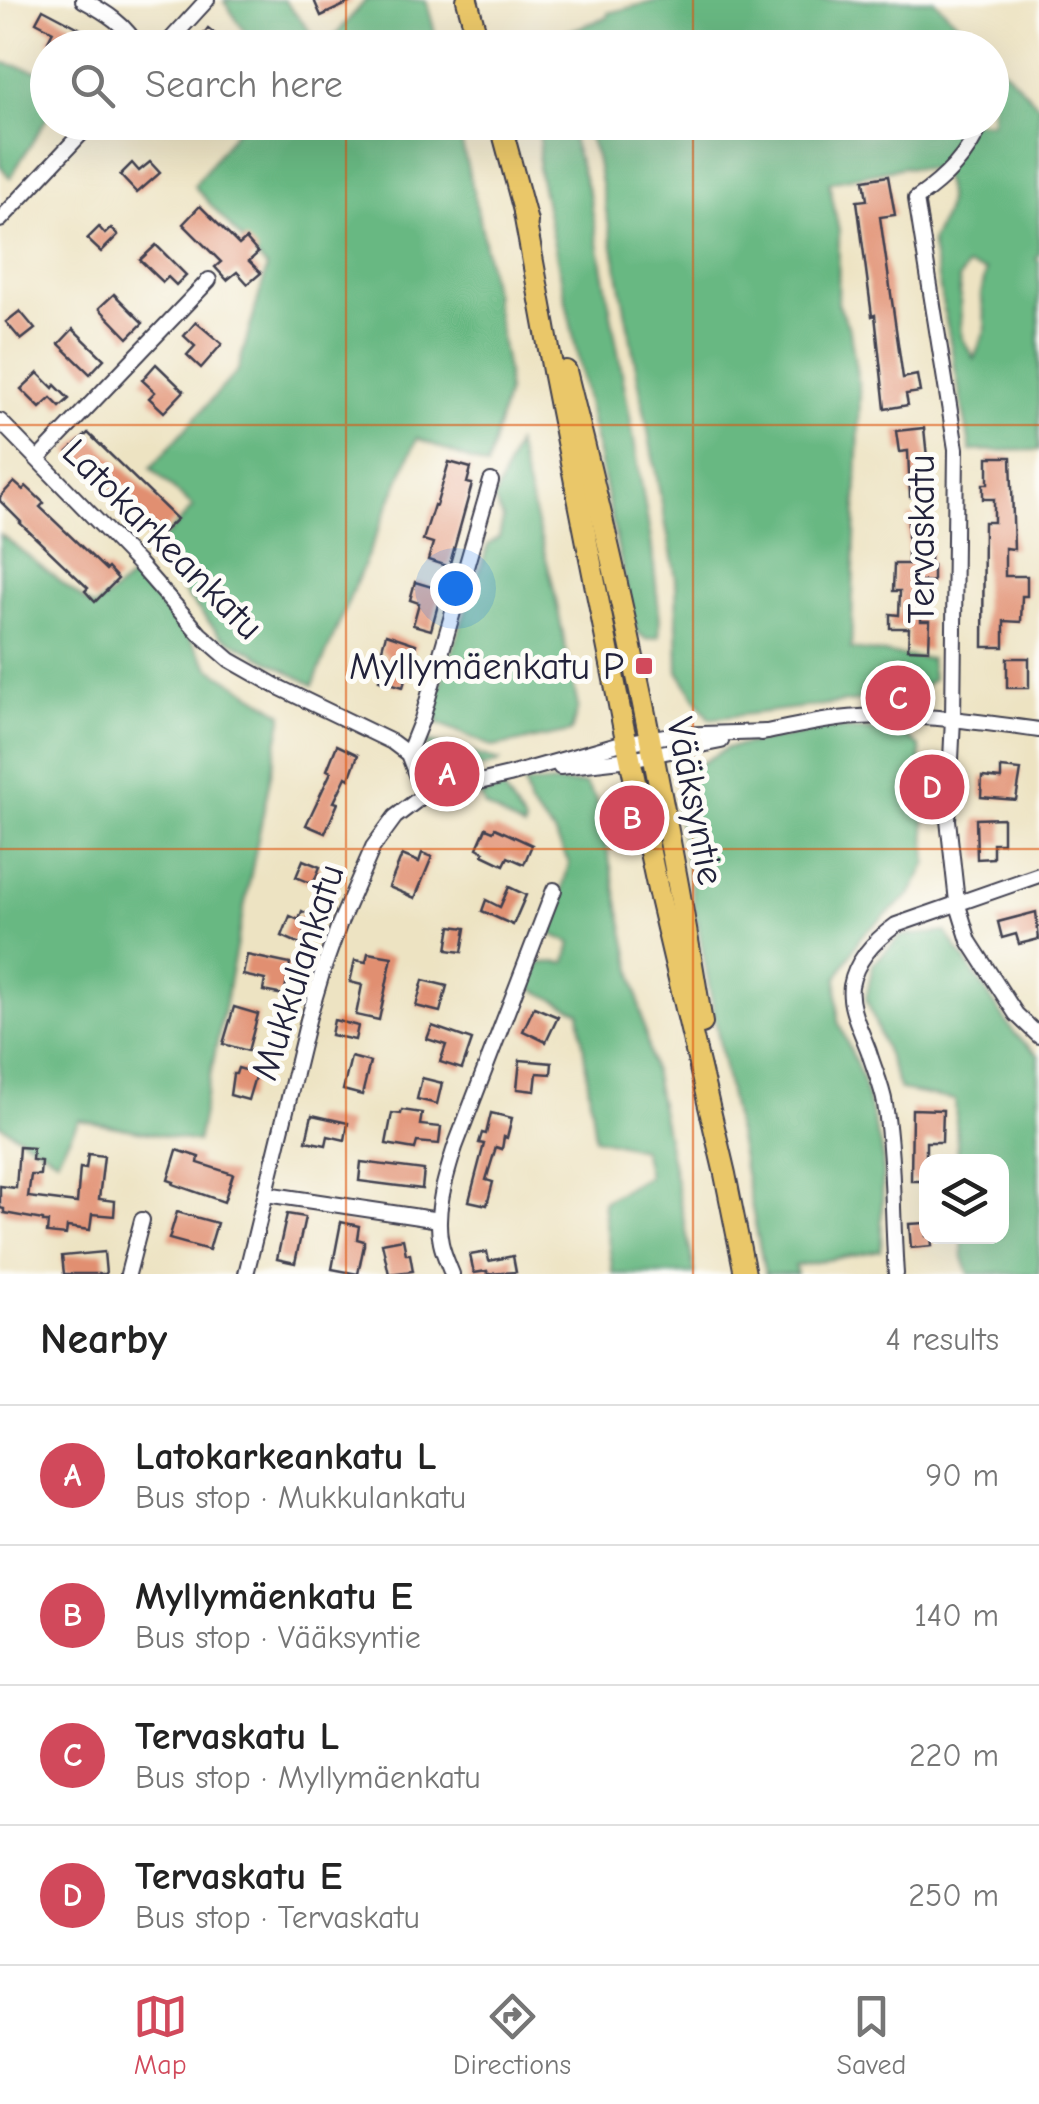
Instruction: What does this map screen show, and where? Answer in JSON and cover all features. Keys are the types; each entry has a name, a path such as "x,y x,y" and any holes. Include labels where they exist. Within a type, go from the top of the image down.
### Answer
{"highway":[{"path":"471,3 476,30"},
{"name":"Vääksyntie","path":"505,140 580,426 650,746 693,972 725,1174"},
{"name":"Vääksyntie","path":"524,213 628,751 745,1274"}],"street":[{"path":"83,0 126,30"},
{"path":"178,30 202,2"},
{"path":"0,220 75,140"},
{"name":"Tervaskatu","path":"975,140 958,164 916,199 956,450 948,820 957,902 970,941 1016,1014 1039,1036"},
{"path":"38,459 209,280"},
{"name":"Latokarkeankatu","path":"0,420 140,564 200,634 230,660 392,742 408,754"},
{"path":"424,795 408,754 422,719 491,481"},
{"name":"Mukkulankatu","path":"246,1274 308,1020 339,925 372,847 395,817 424,795 650,746 767,732 838,718 953,719 1039,730"},
{"path":"896,1274 891,1155 884,1100 854,1014 850,988 860,961 896,924 1039,875"},
{"path":"452,1274 441,1243 439,1220 446,1175 554,890"},
{"path":"266,1194 439,1220"},
{"path":"128,1274 142,1220"}],"green space":[{"path":"284,0 309,30 244,30 224,1"},
{"path":"366,0 426,0 434,30 340,30"},
{"path":"660,0 934,0 965,30 572,30 608,17 608,13"},
{"path":"0,62 30,69 30,140 33,140 10,178 0,165"},
{"path":"1009,75 1039,106 1039,450 971,451 931,242 947,199 940,170 904,167 829,182 839,232 838,303 850,331 860,395 851,649 930,659 933,679 922,689 886,691 873,699 709,719 678,671 676,578 590,140 1009,140","holes":["967,266 986,271 981,294 986,328 974,359 962,337 959,279"]},
{"path":"229,140 461,140 482,230 507,372 507,392 487,467 417,438 313,685 220,635 150,553 193,507 151,468 238,370 267,268 194,186"},
{"path":"540,140 572,140 589,194 630,417 651,541 659,637 646,639 637,632 633,620 538,168"},
{"path":"516,444 552,581 578,707 571,732 493,747 438,723 434,705 488,545 499,537 503,518 494,500"},
{"path":"0,534 94,608 134,576 210,668 283,714 197,1142 79,1120 57,1159 0,1125"},
{"path":"831,728 900,732 920,747 927,863 910,895 861,936 837,978 838,1021 862,1078 883,1157 881,1250 795,1266 797,1274 765,1274 676,807 680,776 727,748"},
{"path":"426,741 500,761 476,768 447,766 431,756"},
{"path":"524,784 585,784 597,800 695,1274 613,1274 603,1202 648,1176 642,1149 595,1138 579,1012 527,986 540,963 566,962 571,943 551,934 569,863 554,833 530,806"},
{"path":"503,790 525,823 524,829 485,806 480,795"},
{"path":"946,932 1014,1033 1039,1056 1039,1274 969,1274 962,1244 1009,1244 1009,1154 958,1154 955,1100 900,1090 866,998 873,964 901,936"}],"building":[{"path":"314,0 355,0 321,16"},
{"path":"43,9 83,30 51,30 36,22"},
{"path":"150,162 160,173 137,193 120,175 132,163 139,171"},
{"path":"888,176 895,215 880,217 903,378 917,375 920,392 906,394 908,405 885,409 857,201 867,200 864,180"},
{"path":"200,206 239,245 246,239 258,253 249,261 261,273 248,284 237,272 227,280 215,267 221,262 183,224"},
{"path":"99,227 105,234 111,228 118,235 101,252 87,239"},
{"path":"156,245 186,275 176,285 168,277 163,282 140,260"},
{"path":"114,294 143,323 128,338 99,308"},
{"path":"20,311 35,329 21,340 6,322"},
{"path":"196,322 222,344 201,368 187,355 195,346 184,336"},
{"path":"73,329 104,359 90,374 59,344"},
{"path":"156,364 184,391 164,412 149,398 155,392 142,380"},
{"path":"38,373 69,399 60,407 51,398 40,408 21,389"},
{"path":"924,428 932,496 910,497 908,451 899,452 896,431"},
{"path":"88,433 177,519 152,542 143,532 149,526 68,452"},
{"path":"988,457 1011,457 1014,549 1005,548 1005,576 1027,576 1021,622 1004,621 1004,647 983,647 984,522 994,522 994,499 983,499 983,484 988,484"},
{"path":"449,462 471,468 467,483 472,484 449,567 428,560 433,543 423,540"},
{"path":"14,482 23,490 26,486 44,503 40,507 118,579 95,602 85,591 88,588 0,501"},
{"path":"908,516 931,516 933,582 922,581 921,621 930,621 929,650 908,649 909,628 890,628 890,614 899,615 900,591 893,591 894,564 908,564"},
{"path":"415,582 442,590 431,630 413,625 419,603 410,600"},
{"path":"386,634 416,644 403,687 379,680 387,655 381,652"},
{"path":"1007,658 1029,658 1029,688 1007,688"},
{"path":"337,745 358,755 334,802 338,803 325,833 306,825 331,772 327,770"},
{"path":"1001,768 1021,770 1016,800 981,797 982,777 1001,779"},
{"path":"1003,818 1003,843 993,843 993,858 977,859 976,819"},
{"path":"486,828 495,828 532,845 524,864 508,857 504,865 483,855 477,848"},
{"path":"422,853 432,857 415,898 389,887 402,855 419,862"},
{"path":"303,860 320,867 313,884 296,877"},
{"path":"509,887 526,895 513,925 482,911 486,900 500,907"},
{"path":"302,911 312,916 300,944 282,936 290,916 299,920"},
{"path":"1036,912 1039,939 1019,944 1016,934 1002,938 998,922"},
{"path":"451,926 466,928 462,952 447,950"},
{"path":"368,953 392,957 379,1020 356,1015 362,985 350,982 355,960 366,962"},
{"path":"247,955 290,964 284,995 263,991 265,980 243,975"},
{"path":"423,980 447,986 440,1012 416,1006"},
{"path":"234,1007 258,1014 248,1051 223,1044"},
{"path":"534,1007 558,1017 546,1042 523,1031"},
{"path":"334,1020 358,1026 355,1040 331,1035"},
{"path":"432,1026 472,1040 462,1069 440,1062 446,1045 427,1039"},
{"path":"351,1057 370,1062 362,1095 343,1090"},
{"path":"520,1060 552,1063 551,1074 537,1073 535,1091 517,1089"},
{"path":"238,1068 256,1073 248,1100 230,1095 233,1074"},
{"path":"422,1078 442,1083 437,1104 417,1099"},
{"path":"912,1109 943,1110 942,1142 926,1142 926,1154 919,1154 919,1181 911,1181"},
{"path":"402,1110 422,1113 420,1125 441,1127 439,1144 417,1142 415,1149 386,1144 392,1113 401,1114"},
{"path":"491,1113 512,1118 502,1149 496,1147 486,1180 493,1182 487,1205 469,1201 484,1144 479,1143 482,1133 486,1134"},
{"path":"312,1115 348,1123 345,1140 328,1136 326,1145 306,1141"},
{"path":"19,1147 33,1148 32,1160 41,1161 40,1175 31,1175 28,1197 77,1203 80,1168 86,1169 88,1154 104,1156 99,1199 115,1201 114,1216 92,1214 90,1230 67,1227 66,1235 47,1233 48,1222 43,1220 4,1213 0,1208 0,1186 16,1188"},
{"path":"177,1150 199,1157 198,1163 233,1174 224,1202 168,1180"},
{"path":"361,1162 424,1170 422,1189 359,1181"},
{"path":"177,1212 217,1223 209,1250 169,1239"},
{"path":"287,1214 305,1217 295,1263 277,1259"},
{"path":"341,1222 359,1226 357,1239 364,1241 358,1274 332,1269"},
{"path":"919,1223 919,1244 932,1246 911,1248 909,1224"},
{"path":"403,1239 413,1271 389,1274 382,1243"},
{"path":"104,1252 106,1274 64,1274 62,1256"},
{"path":"487,1252 489,1261 513,1256 516,1272 474,1273 470,1255"}],"place":[{"name":"Myllymäenkatu P","path":"644,666"},
{"name":"Tervaskatu L","path":"898,698"},
{"name":"Latokarkeankatu L","path":"447,774"},
{"name":"Tervaskatu E","path":"932,787"},
{"name":"Myllymäenkatu E","path":"632,818"}]}
